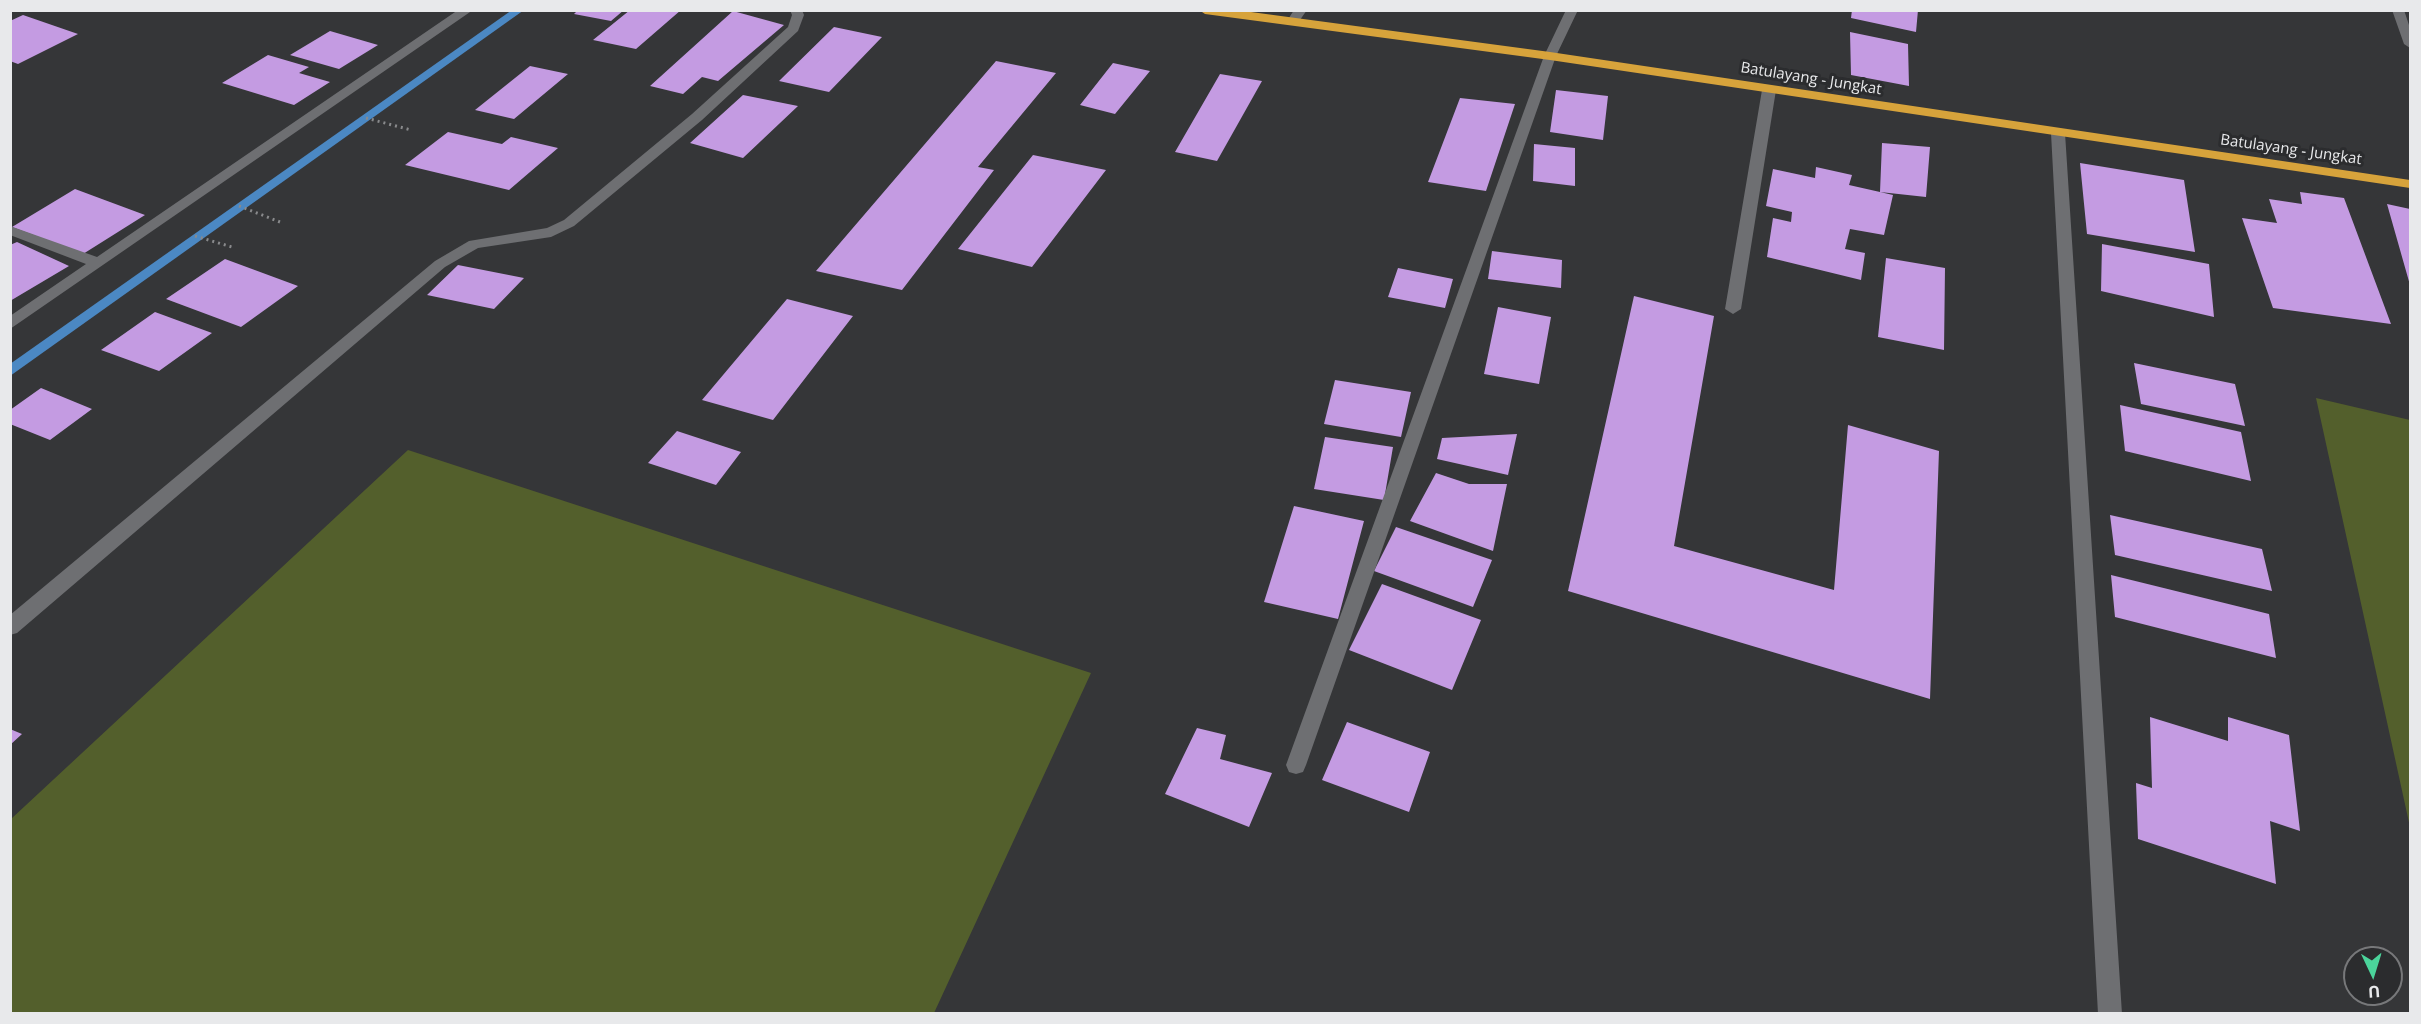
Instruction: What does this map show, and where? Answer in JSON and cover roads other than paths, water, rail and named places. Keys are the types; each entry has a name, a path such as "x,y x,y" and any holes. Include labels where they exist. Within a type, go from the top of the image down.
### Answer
{"highway":[{"name":"Batulayang - Jungkat","path":"1205,10 1297,16 1769,90 2410,184"}],"street":[{"path":"10,324 467,10"},
{"path":"10,627 440,264 474,244 551,232 568,223 697,117 794,28 798,15 796,10"},
{"path":"1296,765 1550,56 1572,10"},
{"path":"2398,10 2410,44"},
{"path":"1733,309 1769,90"},
{"path":"2058,133 2110,1014"},
{"path":"10,230 97,263"}],"waterway":[{"path":"10,371 519,10"}]}
